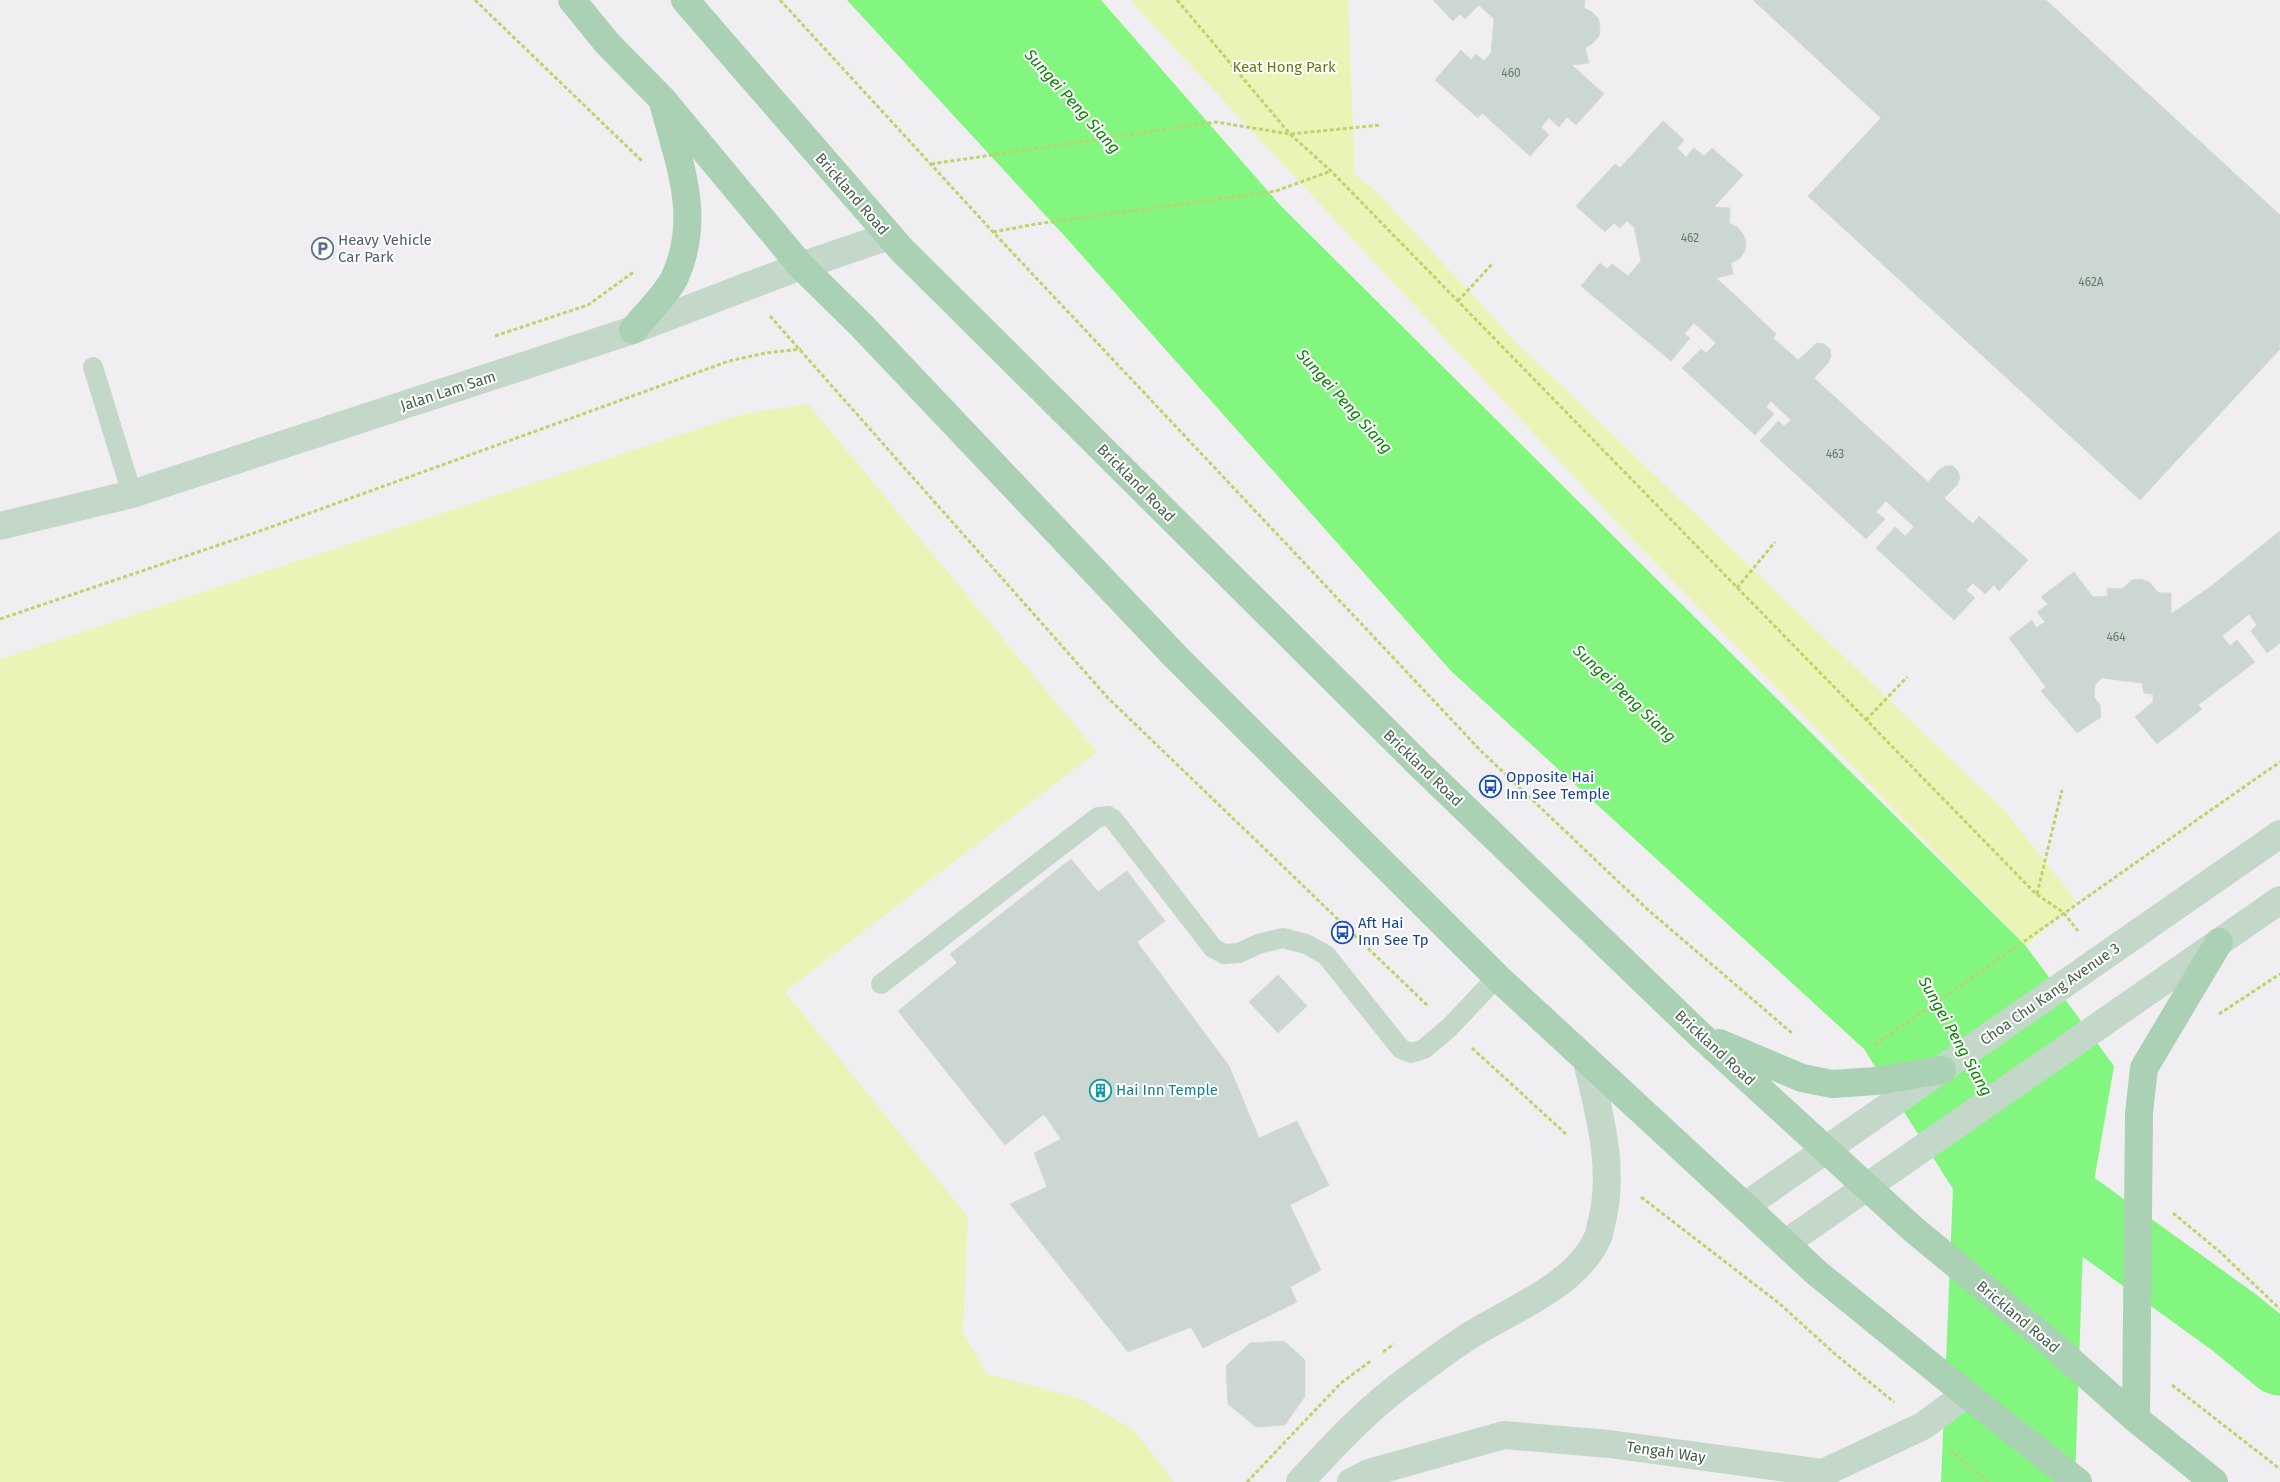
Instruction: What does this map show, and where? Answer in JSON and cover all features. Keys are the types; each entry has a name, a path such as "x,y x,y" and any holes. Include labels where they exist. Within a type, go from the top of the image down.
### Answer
{"main road":[{"path":"572,0 607,43 662,99 801,266 1174,655 1497,977 1818,1274 2078,1482"},
{"name":"Brickland Road","path":"684,0 889,236 1418,764 1699,1034 1866,1187 1945,1256 2046,1339 2163,1442 2214,1482"},
{"path":"633,330 673,280 685,250 689,221 687,193 662,99"},
{"path":"2136,1419 2139,1113 2144,1068 2219,942"},
{"path":"1699,1034 1802,1078 1832,1084 1876,1081 1942,1070"}],"street":[{"name":"Jalan Lam Sam","path":"0,526 132,494 633,330 801,266 889,236"},
{"name":"Choa Chu Kang Avenue 3","path":"1745,1206 2280,834"},
{"path":"1786,1243 2280,900"},
{"path":"1300,1482 1342,1435 1408,1379 1477,1331 1540,1296 1579,1266 1597,1239 1606,1205 1607,1169 1605,1142 1587,1060"},
{"name":"Tengah Way","path":"1351,1482 1369,1473 1504,1434 1609,1444 1823,1473 1929,1432 1975,1401"}],"lane":[{"path":"93,367 132,494"},
{"path":"881,984 1098,817 1108,816 1113,819 1213,948 1224,954 1239,953 1258,944 1283,938 1306,944 1326,955 1401,1049 1411,1053 1424,1049 1450,1027 1497,977"}],"path":[{"path":"475,0 643,162"},
{"path":"780,0 992,232 1481,751 1647,909 1783,1028 1796,1036"},
{"path":"1177,0 1290,134 1330,171 1458,301 2036,894 2064,912 2100,959"},
{"path":"930,164 1216,122 1290,134 1381,125"},
{"path":"992,232 1036,224 1276,191 1330,171"},
{"path":"1458,301 1493,263"},
{"path":"486,339 588,305 640,267"},
{"path":"744,288 802,349 1108,698 1450,1027 1607,1169 1676,1226 1780,1304 1835,1354 1988,1482"},
{"path":"0,619 260,531 729,361 766,353 802,349"},
{"path":"1737,588 1775,542"},
{"path":"1866,720 1907,677"},
{"path":"1871,1046 2027,941 2064,912 2280,762"},
{"path":"2036,894 2062,790"},
{"path":"2216,1015 2280,974"},
{"path":"2169,1209 2220,1252 2280,1309"},
{"path":"2176,1388 2280,1468"}],"green space":[{"name":"Keat Hong Park","path":"1130,0 1348,0 1355,175 1375,190 1518,344 2005,811 2076,901 2026,946 1618,524"},
{"path":"808,404 1097,752 785,992 968,1217 963,1333 987,1374 1079,1398 1134,1430 1174,1482 0,1482 0,659 743,414"}],"water":[{"name":"Sungei Peng Siang","path":"847,0 1101,0 1280,205 2026,946 2114,1066 2083,1245 2075,1482 1941,1482 1953,1189 1864,1049 1451,671 1070,242"}],"building":[{"path":"1433,0 1585,0 1584,8 1598,18 1599,36 1585,48 1589,63 1572,65 1604,94 1576,125 1567,117 1559,127 1549,118 1541,127 1549,135 1530,156 1482,113 1478,118 1435,80 1461,50 1471,60 1476,54 1484,61 1491,53 1494,19 1479,5 1465,19 1460,14 1453,21"},
{"path":"1753,0 2046,0 2280,215 2280,349 2140,500 1808,196 1881,118"},
{"path":"1663,121 1684,140 1677,148 1686,157 1694,148 1704,156 1712,148 1743,175 1714,207 1730,208 1729,223 1737,227 1743,234 1746,242 1745,251 1739,259 1731,263 1733,274 1716,278 1735,295 1703,331 1694,323 1684,334 1690,338 1671,361 1581,286 1600,263 1607,269 1612,264 1628,276 1641,261 1634,227 1627,221 1620,228 1614,223 1605,232 1576,206 1615,164 1620,168"},
{"path":"1735,295 1776,334 1773,338 1798,360 1817,343 1824,344 1830,349 1831,356 1828,363 1814,378 1928,482 1940,469 1946,466 1953,466 1958,471 1960,478 1957,485 1944,498 1973,524 1979,516 2028,560 1999,591 1994,585 1985,594 1973,583 1966,590 1975,598 1954,620 1876,548 1895,527 1905,536 1914,527 1886,501 1876,512 1885,519 1866,539 1760,441 1778,421 1784,426 1791,420 1771,401 1766,407 1774,414 1755,435 1682,368 1701,349 1706,353 1716,343 1703,331"},
{"path":"2280,531 2280,643 2267,653 2251,631 2257,625 2249,614 2222,636 2230,646 2237,640 2255,662 2198,705 2202,709 2157,744 2135,717 2153,702 2153,694 2144,693 2142,683 2102,678 2095,685 2094,697 2100,705 2101,717 2077,733 2041,691 2046,687 2009,638 2032,620 2036,628 2045,622 2037,612 2048,604 2041,597 2074,572 2093,597 2108,596 2107,588 2122,589 2132,580 2141,579 2149,582 2159,593 2171,593 2171,614 2210,587"},
{"name":"Hai Inn Temple","path":"1071,859 1098,892 1127,871 1165,921 1137,942 1229,1066 1259,1138 1297,1121 1329,1185 1290,1205 1321,1270 1290,1287 1297,1302 1203,1348 1191,1327 1128,1352 1010,1204 1047,1187 1034,1153 1061,1139 1044,1114 1005,1145 898,1011 957,963 950,954"},
{"path":"1278,975 1307,1006 1278,1033 1249,1002"},
{"path":"1284,1341 1305,1360 1305,1396 1285,1425 1256,1427 1228,1404 1226,1366 1250,1343"}],"waterway":[{"path":"2034,1178 2235,1323 2280,1360"}],"place":[{"name":"Heavy Vehicle Car Park","path":"322,249"},
{"name":"Opposite Hai Inn See Temple","path":"1490,786"},
{"name":"Aft Hai Inn See Tp","path":"1342,932"},
{"name":"Hai Inn Temple","path":"1100,1090"}]}
